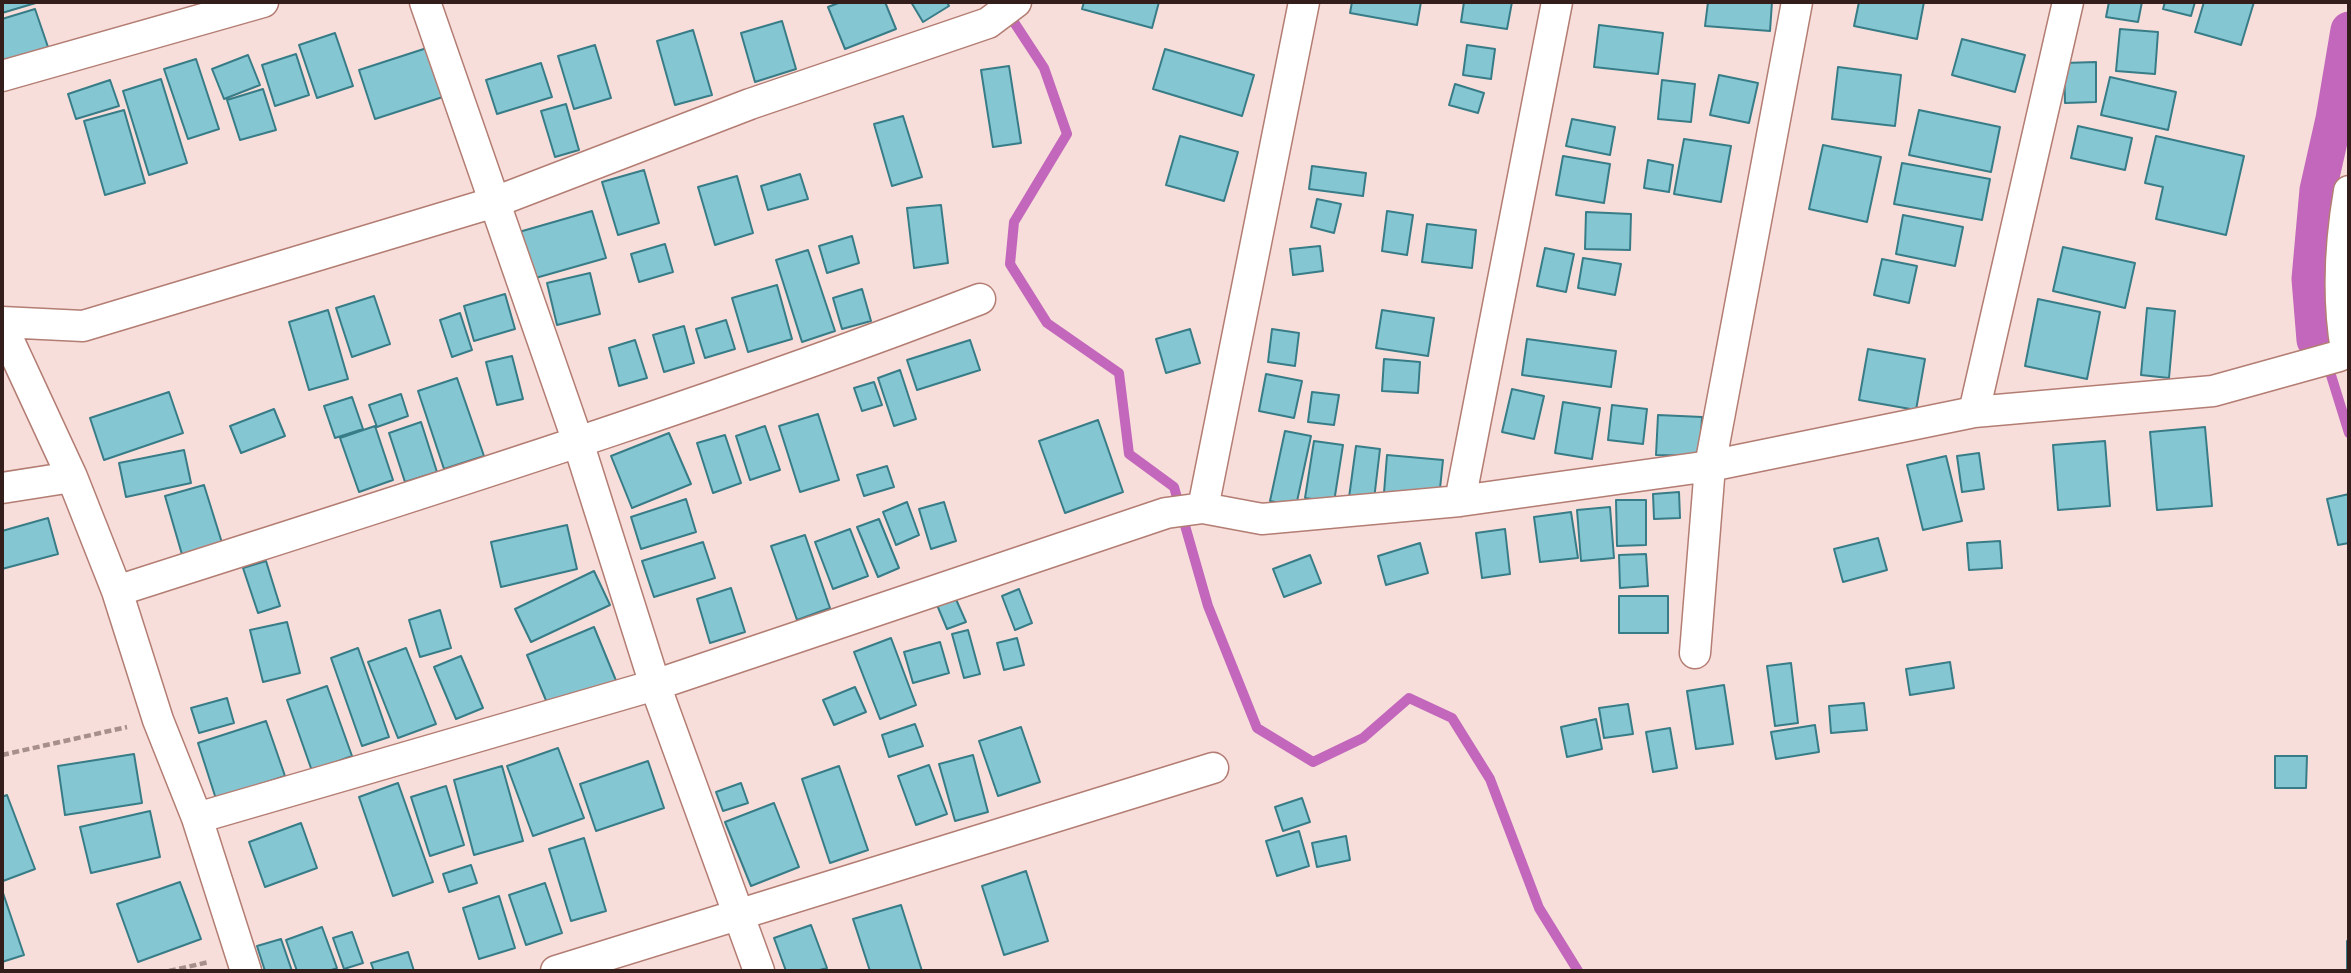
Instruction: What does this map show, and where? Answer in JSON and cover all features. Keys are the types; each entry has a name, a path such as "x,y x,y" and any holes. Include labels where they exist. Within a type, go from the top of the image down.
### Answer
{"street":[{"path":"2,76 263,2"},
{"path":"425,2 578,442 655,685 759,971"},
{"path":"244,963 197,818 158,720 117,591 72,477 2,324 83,326 495,202 750,104 988,23 1016,2"},
{"path":"1203,508 1304,2"},
{"path":"1460,501 1557,2"},
{"path":"1695,653 1710,466 1797,2"},
{"path":"1974,412 2068,2"},
{"path":"197,818 655,685 1166,513 1203,508 1262,519 1460,501 1710,466 1974,412 2213,391 2339,356 2346,350 2340,306 2343,226 2349,191"},
{"path":"117,591 578,442 852,348 980,299"},
{"path":"2,488 72,477"},
{"path":"556,971 1213,768"}],"path":[{"path":"2,755 158,720"},
{"path":"169,971 244,963"}],"building":[{"path":"2,2 39,2 2,13"},
{"path":"841,2 885,2 896,29 845,49 828,7"},
{"path":"911,2 947,2 949,6 923,22"},
{"path":"1084,2 1159,2 1152,28 1082,9"},
{"path":"1352,2 1421,2 1417,25 1350,13"},
{"path":"1464,2 1512,2 1507,29 1461,22"},
{"path":"1708,2 1772,2 1770,31 1705,26"},
{"path":"1859,2 1924,2 1917,39 1854,26"},
{"path":"2109,2 2142,2 2138,22 2106,17"},
{"path":"2165,2 2195,2 2191,16 2163,9"},
{"path":"2204,2 2254,2 2241,45 2195,32"},
{"path":"35,9 48,47 2,62 2,19"},
{"path":"782,21 796,69 755,82 741,33"},
{"path":"1599,25 1663,33 1658,74 1594,67"},
{"path":"2120,29 2158,32 2155,74 2116,71"},
{"path":"693,30 712,95 675,105 657,41"},
{"path":"335,33 353,86 317,98 299,45"},
{"path":"1962,39 2025,55 2015,92 1952,75"},
{"path":"595,45 611,98 574,109 558,56"},
{"path":"1467,45 1495,49 1491,79 1463,75"},
{"path":"433,46 449,95 375,119 359,70"},
{"path":"1165,49 1254,75 1242,116 1153,89"},
{"path":"296,54 309,95 275,106 262,65"},
{"path":"248,55 260,85 224,99 212,69"},
{"path":"196,59 219,129 188,139 164,69"},
{"path":"2096,62 2096,102 2065,103 2064,63"},
{"path":"541,63 552,97 497,114 486,80"},
{"path":"1009,66 1021,143 993,147 981,70"},
{"path":"1838,67 1901,75 1895,126 1832,119"},
{"path":"1719,75 1758,83 1749,123 1710,115"},
{"path":"2110,77 2176,92 2168,130 2101,115"},
{"path":"161,79 187,163 149,175 123,91"},
{"path":"110,80 119,106 76,119 68,94"},
{"path":"1662,80 1695,84 1691,122 1658,119"},
{"path":"1455,84 1484,93 1478,113 1449,105"},
{"path":"263,89 276,130 240,140 227,100"},
{"path":"566,104 579,150 555,157 541,111"},
{"path":"124,110 145,183 105,195 84,121"},
{"path":"1919,110 2000,127 1991,172 1909,155"},
{"path":"903,116 922,177 892,186 874,124"},
{"path":"1572,119 1615,127 1610,155 1566,146"},
{"path":"2078,126 2132,138 2125,170 2071,158"},
{"path":"1180,136 1238,152 1224,201 1166,185"},
{"path":"2156,136 2244,156 2226,235 2156,219 2163,187 2145,183"},
{"path":"1684,139 1731,146 1721,202 1674,194"},
{"path":"1823,145 1881,157 1867,222 1809,209"},
{"path":"1563,156 1610,164 1604,203 1556,195"},
{"path":"1648,160 1673,165 1669,192 1644,188"},
{"path":"1902,163 1990,179 1982,220 1894,204"},
{"path":"1312,166 1366,173 1363,196 1309,189"},
{"path":"644,170 659,223 618,235 602,182"},
{"path":"800,174 808,199 768,210 761,186"},
{"path":"737,176 753,233 715,245 698,187"},
{"path":"1317,199 1341,204 1334,233 1311,227"},
{"path":"941,205 948,263 914,268 907,208"},
{"path":"592,211 606,258 532,279 519,232"},
{"path":"1387,211 1413,215 1407,255 1382,251"},
{"path":"1586,212 1631,214 1630,250 1585,249"},
{"path":"1903,215 1963,227 1955,266 1896,254"},
{"path":"1427,224 1476,230 1472,268 1422,262"},
{"path":"852,236 859,263 827,273 819,246"},
{"path":"665,244 673,272 639,282 631,254"},
{"path":"1320,246 1323,271 1293,275 1290,249"},
{"path":"2063,247 2135,263 2125,308 2053,291"},
{"path":"1545,248 1574,254 1566,292 1537,286"},
{"path":"808,250 835,331 802,342 776,260"},
{"path":"1583,258 1621,264 1615,295 1578,288"},
{"path":"1882,259 1917,266 1909,303 1874,295"},
{"path":"590,273 600,314 557,325 547,283"},
{"path":"777,285 792,339 748,352 732,298"},
{"path":"862,289 871,321 842,329 833,298"},
{"path":"505,294 515,329 474,341 464,306"},
{"path":"374,296 390,344 352,357 336,308"},
{"path":"2038,299 2100,312 2087,379 2025,366"},
{"path":"2147,308 2175,311 2169,378 2141,375"},
{"path":"328,310 348,379 309,390 289,322"},
{"path":"1382,310 1434,318 1428,356 1376,348"},
{"path":"460,313 472,350 452,357 440,320"},
{"path":"726,320 735,349 705,358 696,329"},
{"path":"684,326 694,363 664,372 653,335"},
{"path":"1190,329 1200,363 1166,373 1156,339"},
{"path":"1272,329 1299,333 1295,366 1268,362"},
{"path":"1527,339 1616,351 1611,387 1522,375"},
{"path":"635,340 647,378 619,386 609,348"},
{"path":"970,340 980,370 917,390 907,360"},
{"path":"1868,349 1925,359 1916,410 1859,400"},
{"path":"512,356 523,399 497,405 486,362"},
{"path":"1384,359 1420,362 1418,393 1382,391"},
{"path":"900,370 916,419 894,426 878,378"},
{"path":"1266,374 1302,381 1294,418 1259,411"},
{"path":"457,378 484,456 444,469 418,391"},
{"path":"874,382 882,405 862,411 854,388"},
{"path":"1512,389 1544,396 1534,439 1502,432"},
{"path":"169,392 183,433 104,460 90,418"},
{"path":"1312,392 1339,395 1334,425 1308,422"},
{"path":"401,394 408,416 377,427 369,405"},
{"path":"352,397 363,429 335,438 324,406"},
{"path":"1563,402 1600,408 1592,459 1555,453"},
{"path":"1612,405 1647,409 1643,444 1608,440"},
{"path":"274,409 285,436 241,453 230,426"},
{"path":"818,414 839,480 800,492 779,426"},
{"path":"1658,415 1702,417 1700,456 1656,455"},
{"path":"1098,420 1123,492 1065,513 1039,441"},
{"path":"421,422 437,472 405,482 389,433"},
{"path":"375,426 393,480 359,492 340,438"},
{"path":"765,426 780,470 750,480 736,436"},
{"path":"2205,427 2212,506 2157,510 2150,432"},
{"path":"1285,431 1311,436 1296,506 1270,501"},
{"path":"669,433 691,484 632,508 611,456"},
{"path":"725,435 741,483 713,493 697,443"},
{"path":"1314,441 1343,445 1334,502 1305,498"},
{"path":"2105,441 2110,506 2058,510 2053,445"},
{"path":"1356,446 1380,449 1373,508 1348,505"},
{"path":"184,450 191,483 126,497 119,463"},
{"path":"1979,453 1984,489 1962,492 1957,456"},
{"path":"1387,455 1443,460 1439,498 1384,493"},
{"path":"1946,456 1962,521 1923,530 1907,465"},
{"path":"887,466 894,487 864,496 857,475"},
{"path":"204,485 223,546 183,558 165,496"},
{"path":"1679,492 1680,518 1654,519 1653,494"},
{"path":"2349,494 2349,543 2338,545 2327,499"},
{"path":"686,499 696,532 641,549 631,517"},
{"path":"1616,500 1646,500 1646,545 1617,546"},
{"path":"907,502 919,535 896,545 883,512"},
{"path":"944,502 956,541 931,549 919,509"},
{"path":"1610,507 1614,558 1581,561 1577,510"},
{"path":"1571,512 1578,558 1540,562 1534,517"},
{"path":"48,518 58,554 2,569 2,531"},
{"path":"879,519 899,568 878,577 857,527"},
{"path":"567,525 577,569 501,587 491,542"},
{"path":"850,529 868,576 833,589 815,542"},
{"path":"1505,529 1510,574 1482,578 1476,533"},
{"path":"805,535 830,608 797,620 771,546"},
{"path":"1878,538 1887,570 1843,582 1834,549"},
{"path":"2000,541 2002,568 1969,570 1967,543"},
{"path":"703,542 715,578 654,597 642,561"},
{"path":"1420,543 1428,573 1386,585 1378,556"},
{"path":"1646,554 1648,586 1620,588 1619,555"},
{"path":"1310,555 1321,583 1284,597 1273,569"},
{"path":"266,561 280,606 258,613 243,568"},
{"path":"594,571 610,605 531,642 515,609"},
{"path":"731,588 745,632 710,643 697,599"},
{"path":"1019,589 1032,623 1015,630 1002,596"},
{"path":"1619,596 1668,596 1668,633 1619,633"},
{"path":"955,597 966,622 947,629 937,605"},
{"path":"440,610 451,648 420,657 409,620"},
{"path":"287,622 300,673 263,682 250,630"},
{"path":"594,627 617,683 550,710 527,655"},
{"path":"968,630 980,674 964,678 952,634"},
{"path":"891,638 916,705 880,719 854,652"},
{"path":"1017,638 1024,665 1004,670 997,643"},
{"path":"940,642 949,673 913,683 904,652"},
{"path":"358,648 389,737 362,746 331,658"},
{"path":"406,648 436,724 398,738 368,662"},
{"path":"461,656 483,708 456,719 434,667"},
{"path":"1950,662 1954,688 1910,695 1906,669"},
{"path":"1791,663 1798,723 1775,726 1767,666"},
{"path":"1724,685 1733,744 1696,749 1687,691"},
{"path":"327,686 352,756 312,771 287,700"},
{"path":"855,687 866,712 834,725 823,700"},
{"path":"227,698 234,723 199,733 191,708"},
{"path":"1864,703 1867,730 1831,733 1829,706"},
{"path":"1628,704 1633,734 1604,738 1599,708"},
{"path":"1596,719 1602,749 1567,757 1561,727"},
{"path":"266,721 285,776 216,799 198,743"},
{"path":"915,724 923,746 889,757 882,735"},
{"path":"1815,725 1819,752 1776,759 1771,732"},
{"path":"1021,727 1040,782 998,796 979,741"},
{"path":"1670,728 1677,768 1653,772 1646,732"},
{"path":"558,748 584,818 533,836 507,766"},
{"path":"134,754 142,803 65,815 58,766"},
{"path":"973,755 988,812 955,821 939,764"},
{"path":"2275,756 2307,756 2306,788 2275,788"},
{"path":"648,761 664,808 596,831 580,784"},
{"path":"929,765 947,814 916,825 898,776"},
{"path":"502,766 523,841 474,855 454,780"},
{"path":"839,766 868,850 830,863 802,779"},
{"path":"398,783 433,882 393,896 359,797"},
{"path":"741,783 748,803 723,811 716,792"},
{"path":"446,786 464,845 430,856 411,797"},
{"path":"7,795 35,869 3,881 2,797"},
{"path":"1302,798 1310,822 1283,831 1275,807"},
{"path":"774,803 799,867 751,886 725,822"},
{"path":"150,811 160,857 91,873 80,827"},
{"path":"301,823 317,868 265,887 249,842"},
{"path":"1299,831 1309,866 1277,876 1266,841"},
{"path":"1346,836 1350,860 1317,867 1312,843"},
{"path":"584,838 606,911 571,921 549,849"},
{"path":"471,865 477,883 449,892 443,874"},
{"path":"1026,871 1048,941 1004,955 982,886"},
{"path":"180,882 201,939 138,962 117,904"},
{"path":"545,883 562,933 526,945 509,895"},
{"path":"2,890 24,955 2,962"},
{"path":"499,896 515,948 479,959 463,908"},
{"path":"901,905 922,971 870,971 853,919"},
{"path":"811,925 827,968 816,971 786,971 774,938"},
{"path":"322,927 337,968 329,971 297,971 286,940"},
{"path":"352,932 363,963 344,969 333,938"},
{"path":"281,939 292,971 265,971 257,946"},
{"path":"2349,941 2349,971 2347,971"},
{"path":"408,952 414,971 374,971 371,963"}],"waterway":[{"path":"1008,13 1044,68 1067,134 1014,222 1010,264 1047,323 1119,373 1129,454 1174,487 1208,606 1257,728 1313,762 1363,738 1409,698 1452,718 1490,779 1539,908 1578,971"},
{"path":"2315,340 2310,279 2318,190 2334,119 2349,30"},
{"path":"2330,372 2349,433"}]}
